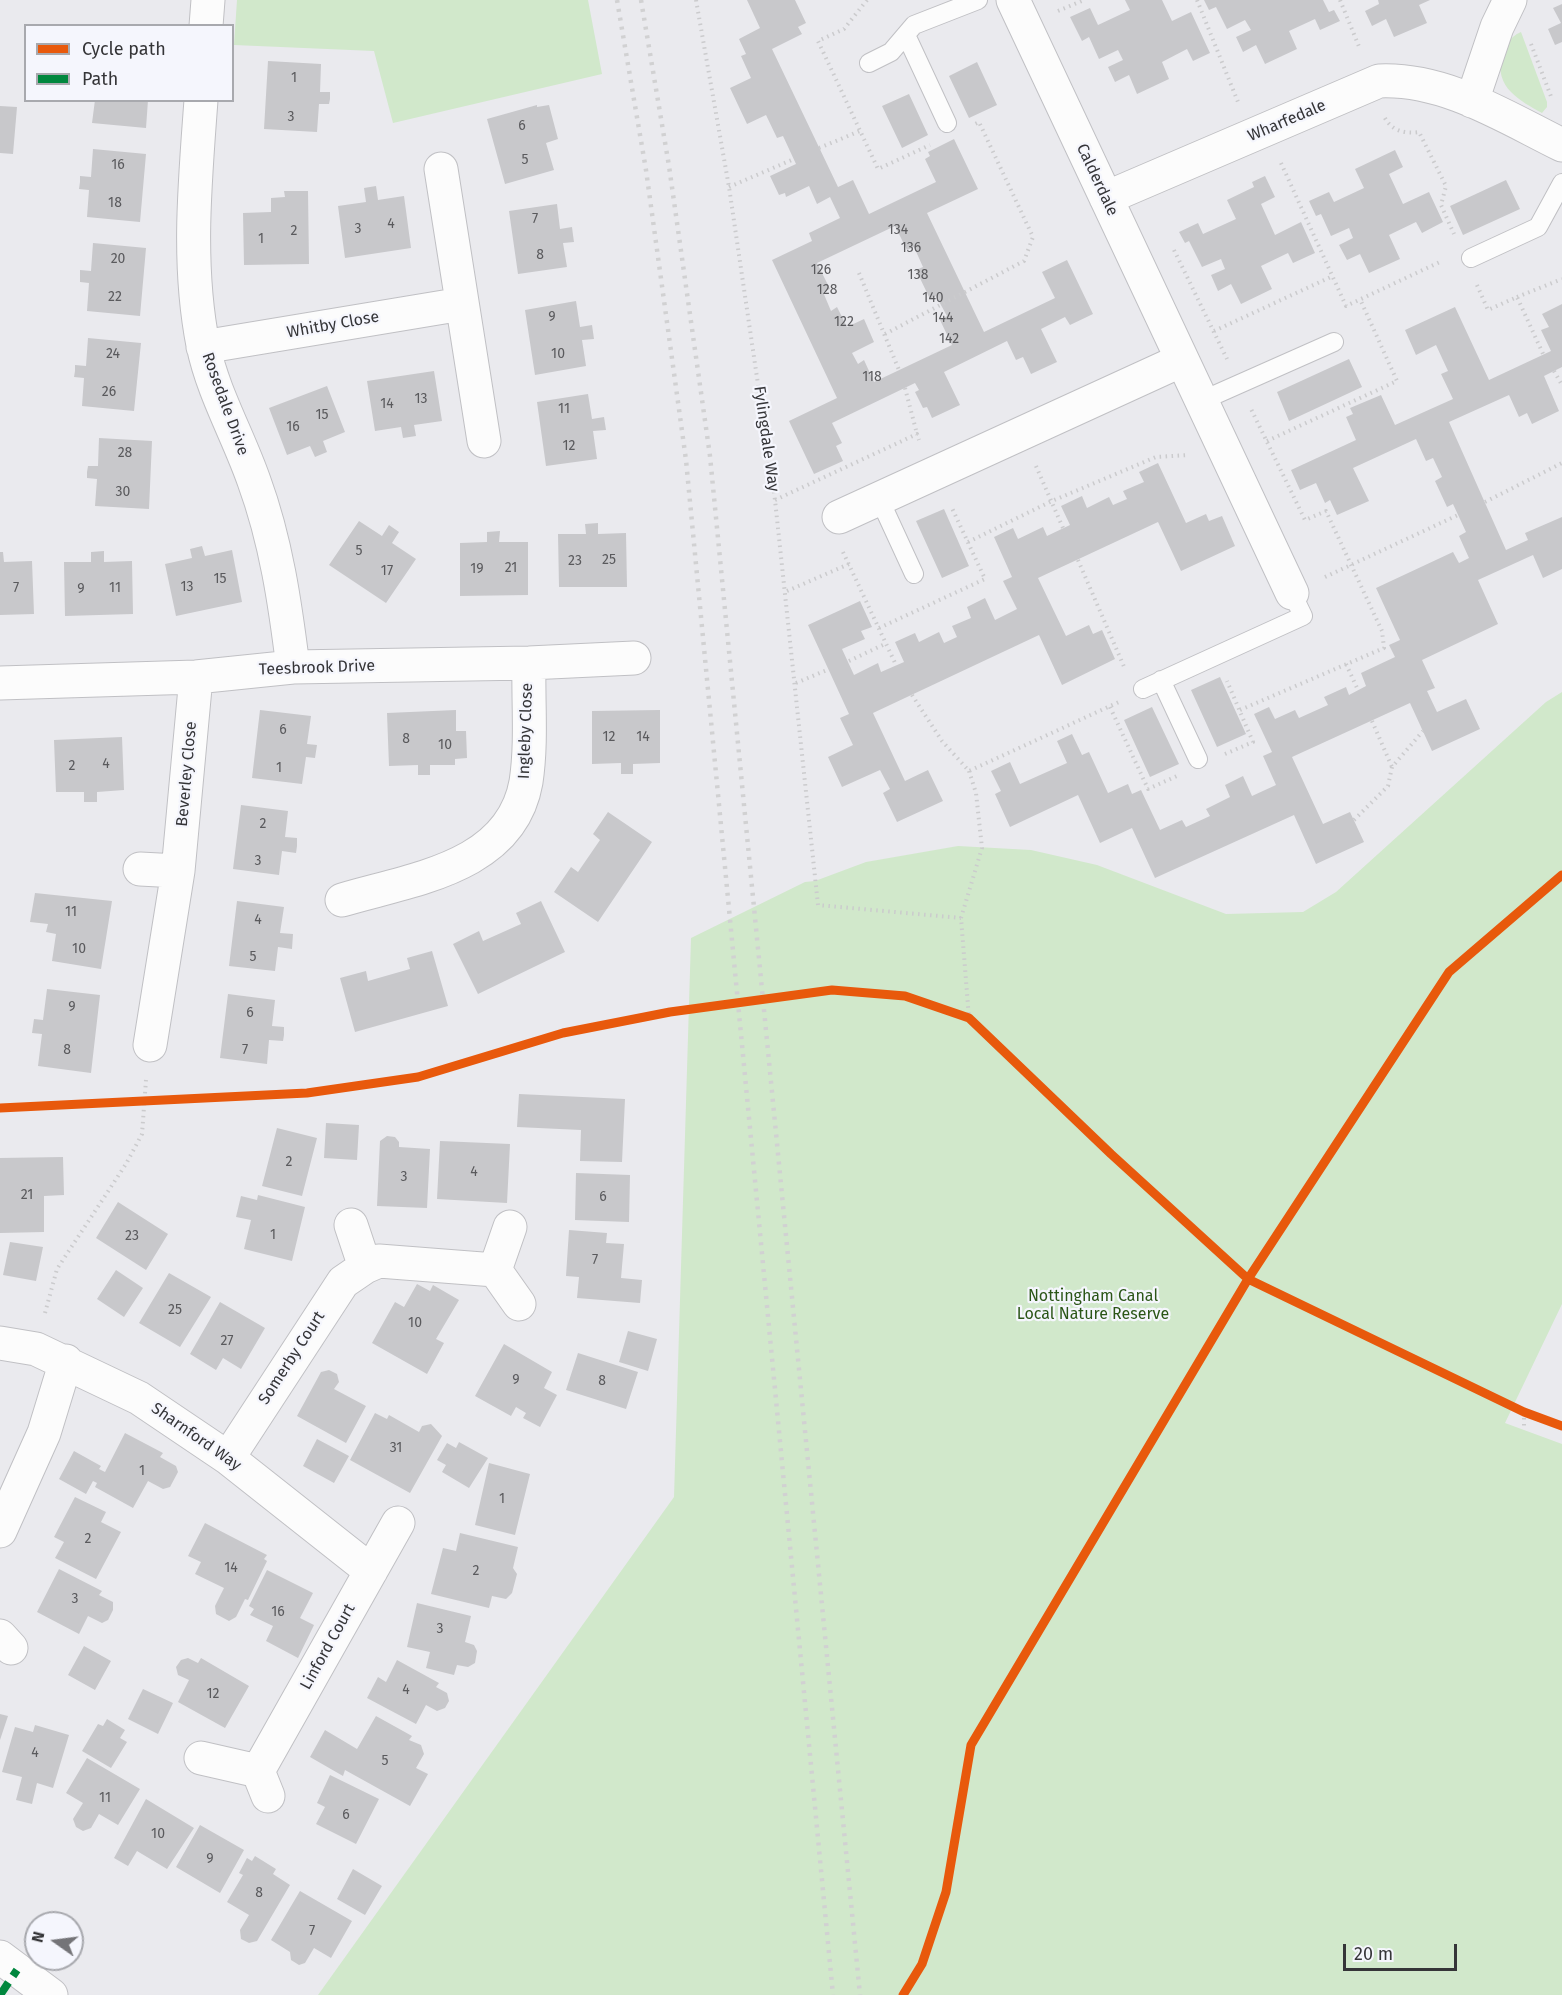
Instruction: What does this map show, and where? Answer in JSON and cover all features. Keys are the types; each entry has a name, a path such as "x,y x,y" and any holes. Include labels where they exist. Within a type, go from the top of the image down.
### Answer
{"street":[{"path":"206,24 208,0"},
{"name":"Calderdale","path":"1013,0 1292,593"},
{"path":"1472,101 1497,27 1510,0"},
{"name":"Wharfedale","path":"1106,198 1379,81 1422,83 1472,101 1562,145"},
{"name":"Rosedale Drive","path":"201,102 192,247 195,301 203,347 212,380 266,515 285,604 293,667"},
{"path":"441,169 484,441"},
{"name":"Whitby Close","path":"203,347 462,304"},
{"path":"839,530 879,498 1182,360"},
{"name":"Teesbrook Drive","path":"0,683 196,677 293,667 529,663 634,658"},
{"name":"Ingleby Close","path":"342,900 451,867 474,857 506,829 517,811 525,783 529,751 529,663"},
{"name":"Beverley Close","path":"150,1045 178,872 196,677"},
{"path":"140,869 178,872"},
{"path":"351,1225 365,1267"},
{"path":"510,1227 495,1270 519,1304"},
{"name":"Somerby Court","path":"228,1458 343,1282 365,1267 379,1261 495,1270"},
{"name":"Sharnford Way","path":"0,1343 36,1349 66,1361 139,1398 228,1458 370,1571"},
{"path":"0,1531 44,1433 66,1361"},
{"name":"Linford Court","path":"201,1758 263,1784 370,1571 398,1523"},
{"path":"0,1957 51,1995"}],"lane":[{"path":"869,63 891,52 914,26 978,0"},
{"path":"906,35 946,123"},
{"path":"1471,258 1538,227 1551,208 1562,183"},
{"path":"1201,401 1334,342"},
{"path":"879,498 914,574"},
{"path":"1140,691 1303,616 1292,593"},
{"path":"1161,680 1198,759"}],"path":[{"path":"867,0 844,29 818,41 878,170 932,145"},
{"path":"1197,0 1259,132 1346,306 1452,257"},
{"path":"1530,42 1554,105"},
{"path":"885,334 1024,261 1033,237 978,122 971,126"},
{"path":"819,148 860,131"},
{"path":"729,187 794,159"},
{"path":"1441,205 1458,243"},
{"path":"859,273 899,370"},
{"path":"1214,331 1333,276"},
{"path":"1475,281 1488,310 1562,279"},
{"path":"1517,297 1544,356"},
{"path":"968,542 1052,501 1156,457 1226,455 1396,381 1360,299"},
{"path":"1554,371 1562,385"},
{"path":"905,388 917,434"},
{"path":"1022,433 1063,528"},
{"path":"1485,502 1562,463"},
{"path":"1292,593 1458,515"},
{"path":"839,530 849,564 896,665"},
{"path":"969,771 1140,691 1078,560"},
{"path":"787,591 849,564"},
{"path":"849,661 887,643"},
{"path":"1216,655 1253,742"},
{"path":"1346,664 1358,690"},
{"path":"796,683 827,670"},
{"path":"912,695 942,741 969,771 976,793 982,848 961,918 969,1018"},
{"path":"1372,721 1392,767"},
{"path":"1354,820 1388,786 1392,767 1423,731"},
{"path":"903,1995 922,1964 946,1892 971,1745 1248,1279 1449,972 1562,875"},
{"path":"36,1349 57,1269 126,1164 142,1134 144,1102"},
{"path":"1524,1412 1524,1430"}],"green space":[{"path":"237,0 588,0 602,74 393,123 374,51 234,45"},
{"path":"1521,32 1547,102 1547,107 1542,113 1514,95 1505,85 1502,76 1500,68 1503,51 1507,43"},
{"name":"Nottingham Canal Local Nature Reserve","path":"1562,692 1562,1304 1505,1423 1562,1444 1562,1995 318,1995 674,1497 691,938 805,882 815,881 866,862 958,846 1031,850 1097,865 1226,914 1303,912 1336,892 1546,702"}],"building":[{"path":"747,0 795,0 806,23 798,27 802,34 772,49 838,187 853,180 869,214 936,182 925,159 930,156 928,152 954,139 978,189 927,213 984,332 1055,298 1042,272 1067,260 1093,314 1070,325 1065,317 1041,329 1057,362 1031,374 1023,357 1016,360 1007,341 944,372 960,405 932,418 927,407 923,408 915,392 919,390 915,383 832,423 842,443 836,446 843,461 814,474 789,421 837,398 772,260 812,241 809,233 840,218 830,197 817,204 809,186 786,197 785,193 779,195 770,176 796,164 783,136 777,138 766,115 747,124 730,88 751,78 741,56 746,54 739,39 760,28","holes":["895,226 907,250 914,247 923,267 916,270 930,299 936,296 947,316 940,320 952,345 874,382 864,360 858,364 852,353 874,342 864,319 847,327 837,307 831,311 823,292 830,289 817,263"]},
{"path":"1125,0 1162,0 1172,21 1191,12 1210,53 1193,61 1187,49 1162,62 1169,79 1137,94 1129,75 1115,82 1108,67 1123,60 1118,50 1099,59 1089,37 1082,41 1070,17 1090,8 1098,25 1130,10"},
{"path":"1204,0 1323,0 1329,12 1334,10 1340,21 1320,30 1315,19 1289,31 1297,49 1265,64 1256,45 1243,52 1236,37 1251,30 1245,20 1227,29 1216,7 1209,10"},
{"path":"1378,0 1430,0 1419,5 1427,23 1394,37 1386,19 1372,26 1365,11 1379,4"},
{"path":"1562,4 1562,42 1555,45 1548,29 1561,23 1553,8"},
{"path":"268,61 321,64 320,92 330,92 330,99 329,104 319,104 317,132 264,129"},
{"path":"977,62 997,105 969,118 949,76"},
{"path":"909,94 928,135 902,148 882,106"},
{"path":"95,102 148,102 146,128 92,123"},
{"path":"537,105 537,107 549,105 558,139 546,143 554,170 505,184 487,119"},
{"path":"0,106 17,107 13,154 0,153"},
{"path":"93,149 146,154 140,222 87,217 89,190 79,189 80,176 91,177"},
{"path":"1395,150 1403,167 1389,174 1403,204 1429,192 1443,222 1422,233 1416,222 1389,235 1400,259 1369,273 1360,254 1347,260 1339,245 1353,238 1349,228 1331,236 1321,214 1316,216 1309,201 1329,192 1334,202 1364,188 1355,169"},
{"path":"1265,176 1275,197 1261,204 1275,235 1301,222 1315,253 1293,263 1288,253 1261,266 1272,289 1241,304 1231,284 1218,291 1211,275 1225,269 1221,259 1202,267 1189,241 1185,243 1179,232 1198,223 1203,234 1236,219 1227,200 1254,187 1252,182"},
{"path":"1506,180 1520,209 1463,235 1450,206"},
{"path":"376,186 378,200 404,196 411,248 345,258 338,206 366,202 364,188"},
{"path":"284,191 308,191 309,264 244,265 243,213 271,212 271,198 285,197"},
{"path":"557,204 560,229 572,227 574,242 563,243 567,267 518,274 509,211"},
{"path":"93,243 146,248 140,316 87,311 89,283 80,282 80,270 91,271"},
{"path":"576,301 580,327 592,325 594,339 582,340 586,366 535,375 525,310"},
{"path":"1562,304 1562,367 1544,376 1559,411 1532,424 1527,413 1519,417 1509,395 1449,422 1506,550 1528,540 1525,533 1562,517 1562,569 1543,578 1533,555 1478,580 1498,624 1422,660 1435,688 1427,691 1437,712 1466,699 1480,729 1432,751 1410,703 1292,757 1323,824 1350,812 1364,842 1316,864 1294,815 1155,878 1132,828 1100,843 1078,795 1010,827 995,794 1001,791 991,771 1010,762 1020,784 1067,763 1057,741 1072,734 1082,755 1089,752 1108,793 1128,784 1132,794 1141,790 1160,830 1182,820 1186,827 1210,816 1206,809 1230,797 1225,785 1243,776 1252,796 1276,785 1263,756 1272,752 1254,714 1269,707 1275,719 1295,710 1299,718 1328,705 1324,697 1346,687 1349,695 1366,686 1361,673 1395,657 1389,645 1400,640 1376,588 1453,552 1459,563 1469,558 1459,536 1466,532 1453,504 1447,507 1435,481 1442,477 1433,458 1426,461 1416,439 1353,468 1369,501 1337,515 1330,500 1325,503 1316,483 1300,490 1291,470 1356,440 1346,417 1353,414 1350,408 1381,395 1395,425 1453,399 1441,374 1448,371 1436,345 1416,355 1405,330 1455,307 1489,380 1551,351 1541,330 1549,327 1542,314"},
{"path":"88,338 141,343 134,411 82,406 84,378 74,377 75,365 86,366"},
{"path":"1349,359 1362,387 1289,421 1277,392"},
{"path":"434,371 442,421 414,425 416,436 403,438 401,427 375,431 367,381"},
{"path":"327,386 345,432 323,441 327,452 315,457 310,446 287,455 269,408"},
{"path":"588,394 592,419 604,417 606,430 593,431 597,459 546,466 537,402"},
{"path":"99,438 152,441 149,509 95,506 97,479 87,478 87,472 88,466 98,466"},
{"path":"1158,463 1186,523 1206,514 1209,521 1222,516 1235,546 1181,571 1158,522 1038,578 1066,636 1089,625 1093,634 1102,630 1115,659 1062,685 1039,635 873,713 905,781 928,770 943,801 897,822 883,793 890,789 880,770 842,787 828,757 853,745 840,718 849,714 808,625 860,601 872,627 861,631 865,639 842,649 854,675 878,663 881,672 904,662 895,642 915,633 919,642 939,632 944,643 957,637 952,626 971,618 967,607 985,598 995,620 1017,609 1003,581 1012,577 994,537 1013,528 1018,539 1043,527 1047,536 1070,525 1061,506 1082,496 1087,508 1109,497 1113,505 1127,499 1123,491 1144,482 1139,472"},
{"path":"944,509 969,566 942,578 916,521"},
{"path":"359,521 382,536 389,525 399,532 392,543 416,559 386,603 329,565"},
{"path":"598,523 598,534 626,533 627,587 559,587 558,534 586,534 585,524"},
{"path":"500,531 499,542 528,542 528,595 460,596 460,543 487,542 487,532"},
{"path":"202,546 205,556 232,550 242,602 176,616 165,564 192,558 190,549"},
{"path":"104,551 104,562 132,561 133,614 65,616 64,562 91,562 91,552"},
{"path":"0,552 3,552 4,562 32,561 34,614 0,615"},
{"path":"1220,677 1246,734 1217,747 1191,690"},
{"path":"1152,707 1179,764 1150,777 1124,720"},
{"path":"260,710 311,716 307,744 317,745 315,758 306,757 302,784 252,778"},
{"path":"456,710 456,731 466,731 467,758 455,759 455,765 430,765 430,775 418,775 418,765 389,766 387,713"},
{"path":"660,710 660,763 633,764 633,774 621,774 621,763 592,764 592,711"},
{"path":"122,737 124,790 97,792 97,802 84,802 84,792 56,792 54,740"},
{"path":"241,805 288,811 285,837 297,838 297,846 296,853 282,851 279,875 233,869"},
{"path":"608,812 652,842 598,922 554,892 571,867 578,872 600,840 593,834"},
{"path":"35,893 112,901 101,969 52,961 56,934 46,932 48,924 30,922"},
{"path":"237,901 284,907 280,933 293,934 292,949 278,947 275,971 229,966"},
{"path":"541,901 565,952 478,994 453,944 479,931 483,941 521,924 516,913"},
{"path":"432,951 448,1006 355,1032 340,978 366,971 368,981 410,969 407,958"},
{"path":"47,989 100,995 91,1073 38,1066 42,1034 32,1033 34,1019 43,1020"},
{"path":"228,994 275,1000 272,1026 284,1027 284,1035 283,1041 269,1040 267,1064 220,1058"},
{"path":"519,1094 625,1099 622,1162 580,1161 581,1130 517,1127"},
{"path":"326,1123 359,1125 357,1160 324,1158"},
{"path":"277,1128 317,1138 302,1196 262,1186"},
{"path":"387,1136 395,1137 399,1142 399,1147 430,1149 427,1208 377,1206 380,1141"},
{"path":"440,1141 510,1144 507,1203 437,1199"},
{"path":"63,1157 64,1195 44,1196 44,1232 0,1233 0,1158"},
{"path":"576,1173 630,1175 629,1222 575,1220"},
{"path":"258,1195 305,1207 292,1261 244,1249 251,1220 236,1217 241,1196 257,1200"},
{"path":"118,1202 168,1234 146,1270 96,1238"},
{"path":"569,1230 607,1233 606,1243 624,1244 621,1278 642,1280 640,1303 577,1298 579,1277 566,1276"},
{"path":"10,1242 43,1247 36,1281 3,1275"},
{"path":"116,1270 143,1288 124,1317 97,1299"},
{"path":"169,1273 211,1297 180,1347 139,1323"},
{"path":"417,1284 430,1291 433,1285 459,1300 436,1339 444,1343 427,1374 372,1343 395,1302 404,1307"},
{"path":"220,1302 265,1328 241,1369 223,1358 216,1370 190,1354"},
{"path":"628,1331 657,1339 648,1371 619,1362"},
{"path":"504,1344 552,1372 544,1388 557,1395 540,1427 523,1418 526,1413 516,1407 511,1416 475,1396"},
{"path":"578,1353 638,1372 626,1409 566,1390"},
{"path":"329,1370 337,1374 339,1382 334,1389 366,1406 346,1443 297,1416 321,1372"},
{"path":"375,1413 387,1419 389,1415 419,1432 422,1426 431,1424 442,1436 410,1493 350,1460"},
{"path":"125,1433 163,1453 160,1457 176,1466 178,1472 170,1487 163,1489 148,1481 133,1508 95,1487 97,1483 93,1481 86,1494 59,1479 74,1451 101,1466 99,1469 105,1472"},
{"path":"317,1439 349,1456 334,1483 303,1466"},
{"path":"459,1442 488,1458 469,1488 442,1472 446,1465 437,1460 447,1443 456,1448"},
{"path":"489,1463 530,1474 515,1535 475,1525"},
{"path":"75,1497 106,1512 101,1522 121,1532 96,1579 55,1558 64,1542 54,1537"},
{"path":"205,1523 267,1555 264,1559 267,1561 248,1600 245,1599 236,1617 229,1621 216,1614 215,1606 224,1588 195,1574 201,1562 188,1556"},
{"path":"460,1533 518,1547 513,1568 517,1574 512,1593 506,1599 492,1596 489,1608 431,1594 443,1548 456,1551"},
{"path":"59,1569 102,1591 99,1595 113,1602 113,1610 108,1620 102,1623 88,1616 79,1634 37,1612"},
{"path":"267,1570 313,1593 300,1618 314,1625 298,1658 266,1641 273,1626 250,1615 254,1609 249,1606"},
{"path":"417,1603 471,1616 465,1642 474,1645 477,1651 475,1663 468,1667 457,1665 454,1675 426,1668 430,1652 407,1647"},
{"path":"84,1646 111,1661 95,1690 68,1675"},
{"path":"188,1658 198,1663 201,1658 249,1686 225,1728 178,1702 189,1680 178,1675 176,1667 181,1660"},
{"path":"397,1660 439,1683 436,1687 447,1693 449,1701 445,1708 437,1711 426,1705 416,1724 367,1698 378,1677 386,1682"},
{"path":"143,1689 173,1703 158,1734 128,1719"},
{"path":"0,1714 8,1716 0,1740"},
{"path":"376,1716 412,1736 409,1740 421,1745 424,1754 416,1768 428,1774 410,1806 345,1770 343,1776 310,1757 325,1730 357,1749"},
{"path":"107,1719 125,1730 120,1738 127,1742 111,1768 82,1751 98,1724 103,1726"},
{"path":"35,1725 69,1735 53,1788 37,1783 32,1804 16,1800 22,1777 2,1772 15,1727 33,1732"},
{"path":"87,1758 140,1789 118,1825 99,1814 91,1828 83,1831 76,1827 73,1819 83,1803 66,1793"},
{"path":"330,1775 379,1799 356,1844 316,1824 325,1807 317,1803"},
{"path":"146,1799 194,1828 167,1869 137,1851 128,1866 114,1858"},
{"path":"200,1825 244,1850 220,1893 176,1867"},
{"path":"255,1856 276,1869 273,1874 290,1885 257,1941 249,1943 241,1939 240,1930 249,1915 227,1902 243,1875 239,1873 247,1858 252,1861"},
{"path":"353,1869 382,1886 365,1915 337,1899"},
{"path":"300,1891 352,1921 331,1958 314,1948 305,1963 299,1965 291,1960 290,1952 271,1940"}],"railway":[{"path":"617,0 646,170 686,460 833,1995"},
{"path":"641,0 669,166 710,456 860,1995"}],"marked path":[{"path":"0,1995 17,1970"}],"cycle path":[{"path":"903,1995 922,1964 946,1892 971,1745 1248,1279 1449,972 1562,875"},
{"path":"0,1108 307,1093 418,1077 563,1033 670,1012 832,990 905,996 969,1018 1111,1154 1248,1279 1524,1412 1562,1426"}]}
